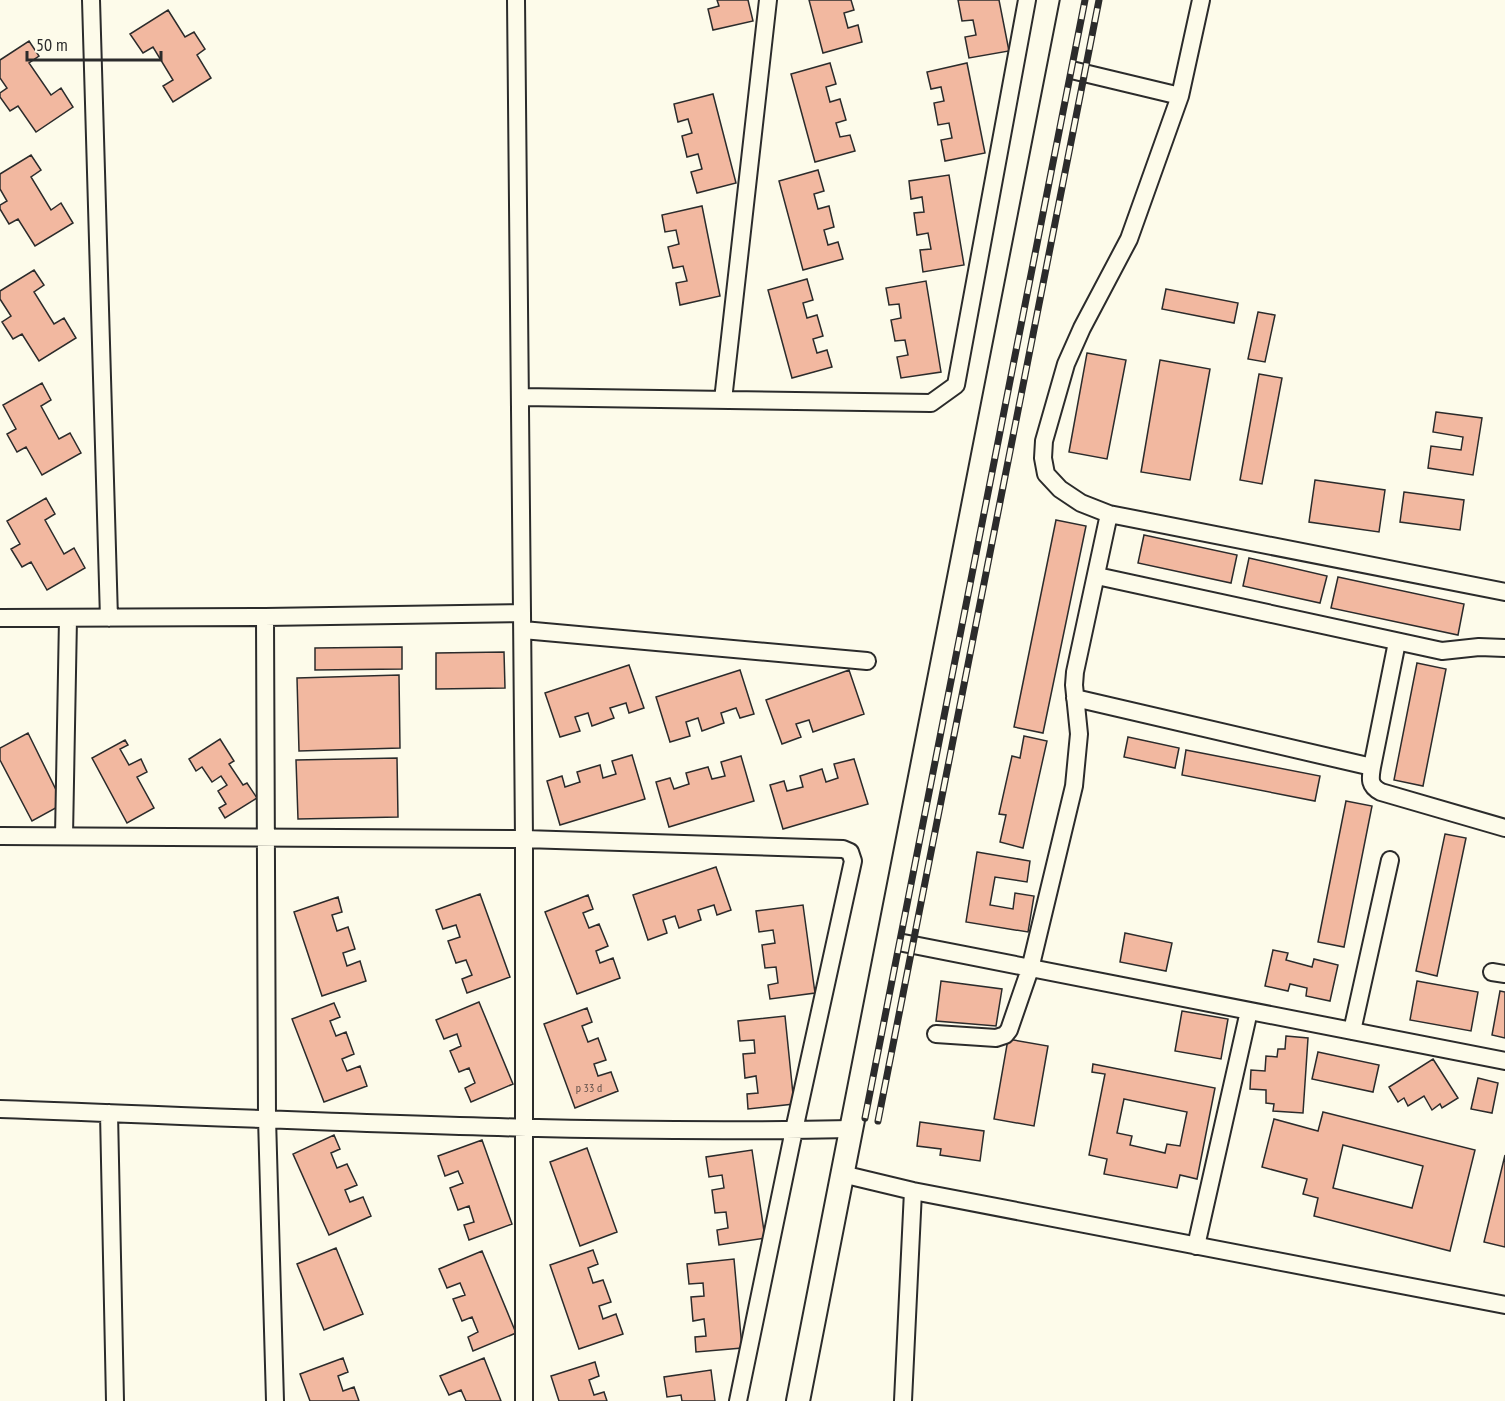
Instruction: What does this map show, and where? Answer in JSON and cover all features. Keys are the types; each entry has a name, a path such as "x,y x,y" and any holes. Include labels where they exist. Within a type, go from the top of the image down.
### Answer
{"street":[{"path":"91,0 109,618"},
{"path":"516,0 523,622 524,1401"},
{"path":"723,400 768,0"},
{"path":"521,397 931,403 956,385 1027,0"},
{"path":"798,1401 1072,0"},
{"path":"1201,0 1180,96 1129,238 1066,364 1044,441 1043,458 1046,474 1060,489 1081,503 1109,514 1505,592"},
{"path":"1059,67 1180,96"},
{"path":"936,1034 986,1038 1005,1035 1014,1017 1030,969 1074,786 1079,734 1075,672 1109,514"},
{"path":"1097,576 1442,651 1479,647 1505,648"},
{"path":"265,617 267,1118 275,1401"},
{"path":"0,618 265,617 523,622 867,662"},
{"path":"64,836 68,618"},
{"path":"1397,642 1372,767 1373,788 1505,828"},
{"path":"1075,698 1372,767"},
{"path":"0,836 524,839 831,849 850,852 853,861 738,1401"},
{"path":"1352,1031 1390,860"},
{"path":"888,940 1505,1060"},
{"path":"1196,1246 1249,1011"},
{"path":"0,1109 524,1127 851,1129"},
{"path":"109,1113 115,1401"},
{"path":"842,1174 913,1191 1505,1305"},
{"path":"903,1401 913,1191"}],"building":[{"path":"717,0 748,0 753,21 713,30 708,9 719,6"},
{"path":"809,0 851,0 854,10 844,13 848,28 858,25 862,42 823,53"},
{"path":"958,0 999,0 1009,51 969,58 965,37 976,35 973,20 962,21"},
{"path":"168,10 185,37 194,32 205,49 197,55 211,78 173,102 163,86 173,80 153,47 143,53 130,34"},
{"path":"29,41 39,56 29,63 51,95 61,88 73,107 36,132 18,106 10,111 0,97 0,93 7,88 0,78 0,60"},
{"path":"830,63 836,84 826,87 830,102 840,99 846,120 836,123 840,137 850,135 855,151 815,162 791,74"},
{"path":"967,63 985,153 945,161 941,140 952,138 949,123 938,125 934,103 944,101 941,87 931,89 927,72"},
{"path":"713,94 736,183 697,193 691,172 702,169 698,154 687,157 682,136 692,133 688,119 678,122 674,104"},
{"path":"31,155 41,170 31,177 51,210 61,203 73,223 35,246 18,219 9,224 0,209 0,205 7,201 0,189 0,174"},
{"path":"818,170 824,191 814,194 818,209 829,206 834,227 824,230 828,245 838,242 843,259 803,270 779,181"},
{"path":"949,175 964,265 923,272 920,250 931,249 928,233 917,235 914,213 924,212 922,197 911,199 909,181"},
{"path":"702,206 720,296 680,305 676,283 687,281 683,266 673,268 668,247 679,244 676,230 665,232 662,215"},
{"path":"34,270 44,285 34,292 54,324 64,318 76,338 39,361 22,334 13,339 2,322 11,316 0,299 0,291"},
{"path":"807,279 813,300 803,303 807,318 817,315 823,336 813,339 817,353 827,350 832,367 792,378 768,290"},
{"path":"926,281 941,372 901,378 897,357 908,355 905,340 895,341 891,320 901,318 899,304 889,305 886,288"},
{"path":"1166,289 1238,303 1234,323 1162,309"},
{"path":"1258,312 1275,315 1265,362 1248,359"},
{"path":"1087,353 1126,360 1107,459 1069,452"},
{"path":"1160,360 1210,369 1190,480 1141,472"},
{"path":"1259,374 1282,378 1262,484 1240,480"},
{"path":"42,383 51,400 41,406 59,439 70,433 81,453 42,475 26,447 17,452 7,434 16,429 3,405"},
{"path":"1436,412 1482,418 1473,475 1428,468 1431,446 1461,450 1463,437 1433,432"},
{"path":"1315,480 1385,490 1379,532 1309,522"},
{"path":"1404,492 1464,500 1460,530 1400,522"},
{"path":"46,498 55,514 45,520 64,554 74,548 85,568 47,590 31,562 22,567 11,549 20,544 7,521"},
{"path":"1056,520 1086,526 1043,733 1014,727"},
{"path":"1144,535 1237,555 1231,583 1138,563"},
{"path":"1249,558 1327,576 1320,603 1243,586"},
{"path":"1338,577 1464,604 1458,635 1331,608"},
{"path":"402,647 402,669 315,670 315,648"},
{"path":"504,652 505,688 436,689 436,653"},
{"path":"1417,663 1446,669 1423,786 1394,780"},
{"path":"629,665 644,708 629,713 626,703 610,708 614,718 592,726 588,713 575,717 580,731 560,737 545,693"},
{"path":"740,670 754,714 740,718 736,708 721,713 724,723 702,731 698,718 686,722 690,736 670,742 656,697"},
{"path":"849,670 864,714 813,732 809,720 796,724 801,737 782,744 766,700"},
{"path":"399,675 400,748 299,751 297,678"},
{"path":"28,733 63,804 32,821 0,760 0,748"},
{"path":"1024,736 1047,741 1023,848 1000,842 1006,815 999,814 1012,756 1020,758"},
{"path":"1128,737 1179,748 1175,768 1124,757"},
{"path":"220,739 234,761 229,764 243,785 247,783 257,798 225,818 219,808 226,804 218,791 227,785 221,776 212,782 202,767 196,771 189,759"},
{"path":"125,740 128,745 120,749 129,765 141,759 147,772 137,777 154,808 127,823 92,758"},
{"path":"1186,750 1320,776 1315,801 1182,775"},
{"path":"632,755 645,799 560,825 547,781 562,776 565,787 580,782 577,772 600,765 603,778 616,774 612,761"},
{"path":"741,756 754,801 669,827 656,782 670,778 674,789 689,784 686,773 708,767 712,779 725,776 721,762"},
{"path":"397,758 398,817 298,819 296,760"},
{"path":"854,759 868,804 783,829 770,785 784,781 787,791 803,787 800,776 822,769 826,782 838,778 834,764"},
{"path":"1346,801 1372,806 1344,947 1318,942"},
{"path":"1445,834 1466,838 1437,976 1416,971"},
{"path":"977,852 1030,861 1027,882 995,877 990,905 1013,909 1015,893 1034,896 1028,932 966,922"},
{"path":"716,867 731,910 717,915 714,905 698,910 701,920 679,928 675,916 663,920 667,933 648,940 633,895"},
{"path":"480,894 510,977 467,993 462,979 472,975 466,960 456,963 448,941 460,937 456,925 443,929 436,910"},
{"path":"588,895 593,909 583,913 589,928 599,924 608,946 596,951 600,963 613,958 620,978 577,994 545,912"},
{"path":"338,897 342,912 332,915 337,931 348,927 355,949 343,953 347,966 360,961 366,981 322,996 294,912"},
{"path":"803,905 815,993 770,999 768,985 778,983 776,967 765,968 762,945 775,943 773,930 759,932 756,911"},
{"path":"1125,933 1172,943 1166,971 1120,962"},
{"path":"1273,950 1288,953 1286,960 1312,967 1314,959 1338,965 1330,1001 1306,996 1307,988 1290,984 1288,991 1265,986"},
{"path":"941,981 1002,989 996,1026 936,1021"},
{"path":"1417,981 1478,992 1471,1031 1410,1020"},
{"path":"1500,991 1505,992 1505,1038 1492,1035"},
{"path":"479,1002 513,1084 471,1102 465,1088 475,1083 469,1068 459,1072 450,1051 461,1046 457,1034 444,1039 436,1020"},
{"path":"334,1003 340,1017 330,1021 336,1036 346,1032 354,1054 342,1059 347,1071 360,1066 367,1086 324,1102 292,1019"},
{"path":"587,1008 592,1022 582,1026 588,1042 598,1038 606,1060 594,1064 598,1076 611,1072 618,1091 575,1108 544,1024"},
{"path":"1182,1011 1228,1019 1221,1059 1175,1051"},
{"path":"785,1016 794,1104 748,1109 747,1094 758,1093 756,1076 745,1078 743,1054 755,1053 754,1040 740,1041 738,1021"},
{"path":"1286,1036 1308,1038 1303,1113 1273,1111 1274,1104 1266,1103 1266,1090 1250,1089 1251,1070 1265,1071 1266,1056 1277,1057 1278,1049 1285,1049"},
{"path":"1008,1039 1048,1046 1034,1126 994,1119"},
{"path":"1318,1052 1379,1065 1373,1092 1312,1079"},
{"path":"1433,1059 1458,1098 1442,1108 1440,1104 1432,1110 1424,1096 1408,1106 1404,1098 1398,1102 1389,1087"},
{"path":"1093,1064 1215,1088 1197,1179 1180,1175 1177,1188 1104,1174 1107,1159 1089,1155 1105,1074 1092,1072","holes":["1124,1099 1187,1112 1180,1146 1167,1144 1165,1153 1130,1145 1132,1136 1117,1133"]},
{"path":"1478,1078 1498,1083 1492,1113 1471,1109"},
{"path":"1323,1112 1475,1150 1450,1251 1314,1216 1318,1198 1303,1194 1307,1179 1262,1167 1274,1119 1318,1131","holes":["1343,1145 1423,1166 1412,1208 1333,1188"]},
{"path":"920,1122 984,1131 980,1161 940,1155 941,1149 917,1146"},
{"path":"334,1135 340,1149 331,1153 337,1168 347,1164 357,1185 345,1190 350,1202 363,1197 371,1216 329,1235 293,1154"},
{"path":"482,1140 512,1224 469,1240 464,1225 474,1222 469,1206 458,1210 450,1188 463,1183 458,1171 445,1176 438,1156"},
{"path":"587,1148 617,1232 580,1246 550,1162"},
{"path":"752,1150 765,1238 719,1245 717,1230 728,1228 726,1212 715,1213 712,1190 724,1188 722,1175 709,1177 706,1157"},
{"path":"1505,1155 1505,1247 1484,1242"},
{"path":"336,1248 363,1314 324,1330 297,1264"},
{"path":"593,1250 598,1264 588,1268 593,1283 603,1280 611,1302 599,1306 603,1319 616,1314 623,1334 579,1349 550,1265"},
{"path":"482,1251 516,1333 473,1351 468,1337 478,1332 472,1317 462,1321 453,1299 465,1295 460,1283 447,1288 439,1269"},
{"path":"734,1259 742,1348 696,1352 695,1337 706,1336 704,1319 693,1321 691,1297 704,1296 703,1283 689,1284 687,1264"},
{"path":"343,1358 348,1372 338,1376 343,1391 354,1387 359,1401 310,1401 300,1374"},
{"path":"484,1358 501,1401 466,1401 461,1390 449,1395 440,1376"},
{"path":"595,1362 599,1376 589,1380 594,1395 604,1392 607,1401 559,1401 551,1376"},
{"path":"711,1370 715,1401 682,1401 681,1395 667,1397 664,1377"}],"railway":[{"path":"865,1118 1085,0"},
{"path":"878,1121 1099,0"}]}
